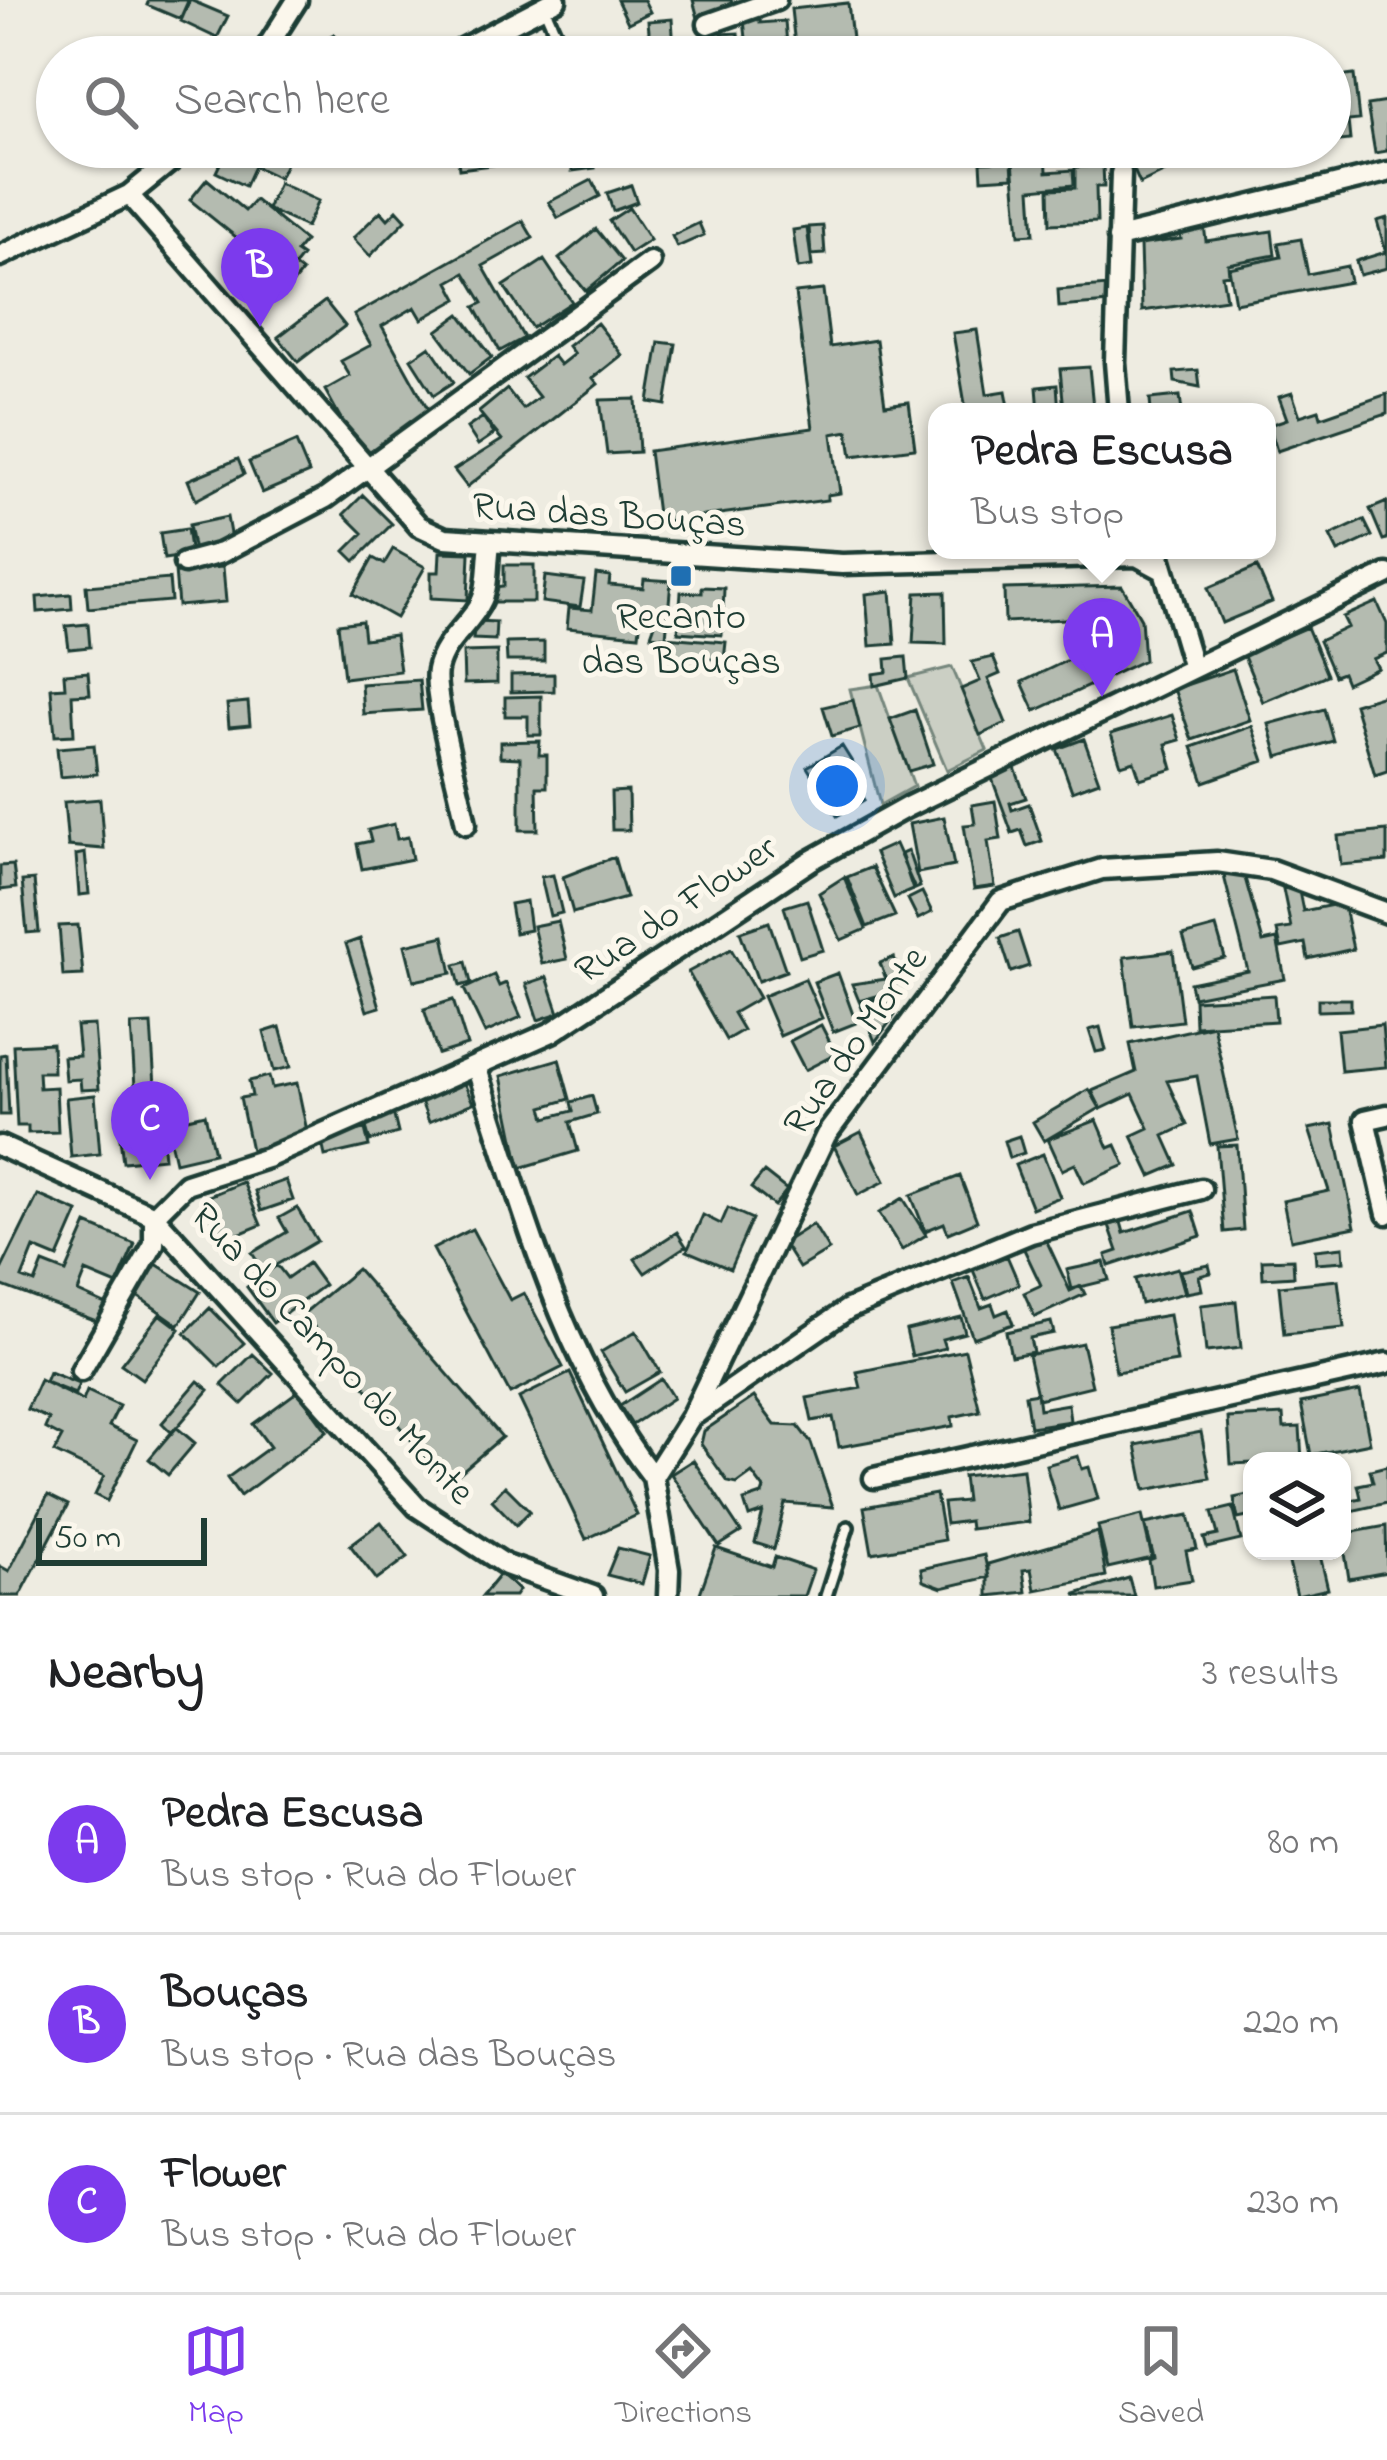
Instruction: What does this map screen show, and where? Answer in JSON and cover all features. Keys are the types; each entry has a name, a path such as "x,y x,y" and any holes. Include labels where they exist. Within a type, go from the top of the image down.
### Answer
{"street":[{"path":"274,36 297,0"},
{"path":"708,24 774,0"},
{"path":"486,36 550,3"},
{"path":"0,256 130,196 163,168"},
{"path":"1119,403 1121,172"},
{"path":"1118,238 1387,172"},
{"name":"Rua das Bouças","path":"130,196 418,526 445,538 842,564 1026,559"},
{"path":"184,563 221,553 326,498 650,262"},
{"path":"466,824 453,748 439,711 437,670 454,633 482,600 490,544"},
{"path":"1159,560 1192,665"},
{"name":"Rua do Flower","path":"154,1216 186,1184 267,1158 476,1066 608,998 810,862 887,818 1192,665 1387,574"},
{"name":"Rua do Monte","path":"652,1477 691,1418 826,1135 1001,901 1102,869 1217,862 1271,871 1387,913"},
{"path":"476,1066 558,1313 652,1477 669,1570 668,1596"},
{"path":"1387,1115 1365,1120 1387,1214"},
{"path":"0,1146 154,1216 154,1244 81,1371"},
{"path":"691,1418 848,1309 1031,1233 1201,1189"},
{"name":"Rua do Campo do Monte","path":"154,1216 418,1507 506,1565 593,1596"},
{"path":"874,1478 1387,1364"}],"lane":[{"path":"550,3 560,36"},
{"path":"826,1596 848,1527"}],"shaded area":[{"path":"952,667 987,750 947,770 908,678"},
{"path":"878,685 914,786 880,805 850,689"}],"building":[{"path":"149,0 188,1 180,19 147,5"},
{"path":"190,0 228,16 218,36 181,21"},
{"path":"617,0 644,0 650,12 628,23"},
{"path":"693,0 731,0 735,12 699,22"},
{"path":"848,3 852,36 794,36 791,9"},
{"path":"672,19 673,36 649,36 648,21"},
{"path":"744,20 785,21 786,36 746,36"},
{"path":"1351,75 1359,120 1351,121"},
{"path":"1387,102 1387,151 1375,153 1367,105"},
{"path":"218,168 253,168 245,186 216,172"},
{"path":"258,168 284,168 279,178"},
{"path":"981,168 1012,168 1013,177 982,179"},
{"path":"1014,168 1073,170 1074,185 1031,189 1034,234 1019,235"},
{"path":"1075,168 1103,168 1104,187 1096,187 1097,222 1050,224 1049,189 1075,188"},
{"path":"1133,168 1174,168 1140,184"},
{"path":"207,179 245,211 255,200 305,241 296,252 302,256 294,266 302,272 293,283 190,200"},
{"path":"592,180 600,196 558,218 549,202"},
{"path":"279,183 318,201 306,227 267,209"},
{"path":"631,185 637,202 613,211 607,193"},
{"path":"629,208 650,240 630,253 609,221"},
{"path":"397,210 406,220 370,256 353,238 381,211 388,219"},
{"path":"1387,218 1387,268 1360,275 1356,261 1386,252 1377,221"},
{"path":"523,221 533,238 483,266 524,338 500,351 475,307 483,303 465,273 449,282 458,299 422,319 415,307 382,326 433,418 362,457 325,390 350,376 341,361 371,345 354,315"},
{"path":"699,223 704,235 677,247 672,236"},
{"path":"1204,225 1206,241 1272,231 1275,255 1228,264 1229,274 1222,275 1226,299 1142,311 1140,245 1181,239 1179,229"},
{"path":"823,226 825,254 811,255 809,227"},
{"path":"807,228 812,266 798,268 793,230"},
{"path":"596,229 622,261 586,291 559,259"},
{"path":"1301,239 1308,274 1347,266 1350,282 1235,303 1229,268 1281,257 1278,243"},
{"path":"544,260 572,302 532,328 504,286"},
{"path":"1108,286 1109,303 1059,307 1058,290"},
{"path":"823,290 830,347 876,340 885,405 909,402 915,448 852,456 848,431 832,434 840,493 827,495 827,500 658,522 649,451 813,428 795,293"},
{"path":"325,301 345,326 298,362 278,337"},
{"path":"460,314 492,357 469,374 437,331"},
{"path":"597,323 622,355 593,378 598,384 467,487 454,470 502,440 479,412 507,389 523,409 539,397 524,378 553,356 560,365 574,354 568,346"},
{"path":"977,330 987,394 1006,391 1008,403 965,403 953,333"},
{"path":"659,342 676,344 666,405 649,402"},
{"path":"430,346 454,382 434,395 411,359"},
{"path":"1089,367 1093,403 1063,403 1060,369"},
{"path":"1198,370 1200,387 1175,382 1174,372"},
{"path":"1057,385 1058,403 1038,403 1037,387"},
{"path":"1292,393 1300,416 1319,410 1321,417 1387,394 1387,414 1277,451 1276,423 1287,419 1279,397"},
{"path":"1180,396 1181,403 1150,403 1150,399"},
{"path":"636,399 639,452 607,454 600,400"},
{"path":"483,417 494,434 478,445 467,428"},
{"path":"296,442 309,473 262,493 249,462"},
{"path":"238,459 244,474 196,500 188,480"},
{"path":"363,495 392,524 355,561 345,551 363,533 344,514"},
{"path":"1387,502 1387,539 1383,540 1370,509"},
{"path":"227,517 232,545 194,552 189,525"},
{"path":"1364,520 1372,536 1338,552 1330,536"},
{"path":"187,529 191,555 164,559 160,533"},
{"path":"393,549 425,567 396,618 353,594 373,558 384,564"},
{"path":"440,552 470,553 468,600 431,598 431,572 439,572"},
{"path":"504,565 534,565 534,602 494,602 494,587 504,586"},
{"path":"223,567 226,602 178,606 175,571"},
{"path":"1257,567 1272,602 1222,623 1208,588"},
{"path":"596,574 610,576 609,585 643,588 644,579 671,581 666,637 651,635 657,618 641,616 639,635 567,628 569,608 592,610"},
{"path":"545,576 584,581 580,607 542,602"},
{"path":"169,579 171,601 88,608 86,586"},
{"path":"1122,586 1141,619 1144,660 1035,711 1022,682 1112,639 1106,617 1005,622 1004,589"},
{"path":"702,587 724,588 722,635 678,632 681,592 702,593"},
{"path":"891,591 895,644 870,646 866,594"},
{"path":"945,592 946,644 913,643 916,593"},
{"path":"71,594 72,609 38,612 37,597"},
{"path":"1377,602 1387,624 1387,653 1373,659 1378,668 1346,683 1342,673 1334,676 1319,641 1348,627 1343,617"},
{"path":"362,621 364,639 395,635 400,671 344,678 338,624"},
{"path":"475,621 496,622 495,640 473,639"},
{"path":"88,624 90,647 69,649 66,626"},
{"path":"1307,627 1327,675 1263,702 1243,654"},
{"path":"666,637 726,642 724,660 664,655"},
{"path":"544,642 544,661 507,661 506,643"},
{"path":"497,651 497,683 464,684 463,652"},
{"path":"906,657 908,678 874,686 873,674 887,672 886,659"},
{"path":"993,657 1000,674 988,679 1006,723 980,735 961,689 980,681 972,662"},
{"path":"1233,669 1250,720 1192,740 1174,689"},
{"path":"88,672 90,694 72,695 74,735 55,736 51,688 65,687 64,674"},
{"path":"554,674 554,691 511,692 511,675"},
{"path":"419,680 422,710 363,714 361,684"},
{"path":"1387,694 1387,771 1375,775 1354,704"},
{"path":"541,696 541,735 528,735 528,716 505,716 505,697"},
{"path":"853,700 860,728 832,736 823,707"},
{"path":"248,702 250,725 229,727 227,704"},
{"path":"1324,709 1333,741 1278,757 1269,724"},
{"path":"915,710 933,764 909,771 890,719"},
{"path":"1172,715 1180,740 1166,744 1173,769 1140,779 1134,761 1121,765 1111,734"},
{"path":"1252,726 1264,761 1204,782 1192,747"},
{"path":"1084,739 1099,781 1072,791 1057,749"},
{"path":"540,741 539,755 547,755 547,787 537,787 538,830 520,830 520,758 500,757 500,742"},
{"path":"94,745 97,774 60,777 57,748"},
{"path":"842,746 857,770 849,775 864,800 837,816 807,767"},
{"path":"1014,765 1026,798 1010,803 1012,810 1029,804 1042,841 1027,846 1021,830 1012,833 990,773"},
{"path":"628,791 629,830 612,830 611,792"},
{"path":"100,799 104,849 68,846 64,802"},
{"path":"995,801 1001,839 988,841 995,886 974,889 964,825 975,824 972,805"},
{"path":"944,817 954,866 918,873 909,824"},
{"path":"394,824 397,839 408,837 412,859 362,869 357,844 371,841 368,830"},
{"path":"1387,831 1387,861 1341,865 1338,836"},
{"path":"895,844 915,889 894,898 875,853"},
{"path":"908,851 920,887 913,890 901,854"},
{"path":"85,853 89,894 79,895 76,855"},
{"path":"614,857 626,898 573,913 563,877"},
{"path":"13,865 16,888 0,890 0,866"},
{"path":"872,867 895,916 867,927 847,877"},
{"path":"1243,871 1263,942 1277,939 1285,979 1193,997 1190,983 1248,971 1224,876"},
{"path":"553,875 562,913 550,916 541,877"},
{"path":"844,877 866,929 841,940 819,893"},
{"path":"34,880 39,932 27,933 22,881"},
{"path":"1298,886 1303,911 1343,903 1353,949 1308,959 1305,943 1281,948 1277,930 1291,928 1283,889"},
{"path":"922,892 932,912 918,919 908,899"},
{"path":"807,900 823,950 800,957 784,907"},
{"path":"526,901 530,930 515,933 510,904"},
{"path":"558,921 567,959 542,964 533,926"},
{"path":"769,922 786,971 758,981 740,932"},
{"path":"78,925 83,975 63,976 59,926"},
{"path":"1216,927 1225,958 1192,967 1183,936"},
{"path":"1018,932 1029,966 1011,972 1000,938"},
{"path":"444,936 452,973 414,981 405,945"},
{"path":"360,939 380,1007 367,1011 346,944"},
{"path":"731,949 759,998 733,1013 743,1030 726,1040 688,972"},
{"path":"1173,951 1182,1021 1133,1027 1124,957"},
{"path":"894,957 902,982 890,986 891,992 859,1001 852,984 886,979 880,963"},
{"path":"466,962 471,983 460,986 455,965"},
{"path":"838,973 856,1023 833,1032 814,982"},
{"path":"494,975 499,986 506,983 521,1017 485,1033 464,989"},
{"path":"547,977 559,1013 538,1020 526,984"},
{"path":"805,979 822,1018 780,1036 763,996"},
{"path":"1274,995 1276,1021 1195,1026 1194,1000"},
{"path":"882,998 895,1015 875,1042 860,1003"},
{"path":"1318,999 1351,999 1351,1010 1318,1011"},
{"path":"453,1000 467,1045 438,1054 424,1009"},
{"path":"151,1024 155,1086 135,1087 131,1025"},
{"path":"94,1025 99,1089 81,1090 80,1079 65,1080 63,1057 79,1056 76,1026"},
{"path":"821,1025 836,1054 805,1070 790,1041"},
{"path":"1213,1025 1238,1139 1210,1144 1197,1076 1167,1081 1187,1125 1164,1136 1177,1165 1151,1176 1132,1136 1149,1128 1133,1094 1101,1109 1092,1091 1136,1072 1130,1044"},
{"path":"1382,1025 1386,1067 1341,1071 1337,1030"},
{"path":"280,1027 291,1067 274,1071 264,1032"},
{"path":"1100,1027 1106,1050 1096,1052 1089,1030"},
{"path":"52,1043 53,1072 38,1072 39,1088 56,1087 58,1132 28,1133 28,1126 17,1126 13,1045"},
{"path":"6,1054 9,1115 0,1115 0,1055"},
{"path":"559,1059 570,1099 543,1107 546,1118 573,1111 571,1102 592,1096 597,1114 570,1122 578,1151 520,1168 501,1076"},
{"path":"269,1076 272,1088 297,1083 308,1136 251,1150 240,1098 252,1096 249,1081"},
{"path":"463,1081 473,1103 429,1122 420,1099"},
{"path":"1089,1089 1100,1108 1044,1141 1033,1122"},
{"path":"95,1095 100,1154 71,1157 66,1098"},
{"path":"159,1109 164,1158 123,1162 117,1113"},
{"path":"393,1112 398,1133 370,1141 364,1120"},
{"path":"205,1114 214,1153 175,1162 166,1123"},
{"path":"1097,1120 1109,1148 1116,1145 1125,1165 1084,1183 1075,1164 1062,1170 1048,1139"},
{"path":"1333,1124 1355,1227 1291,1240 1283,1201 1329,1191 1309,1129"},
{"path":"365,1129 369,1146 325,1156 321,1138"},
{"path":"861,1132 885,1181 858,1195 834,1146"},
{"path":"1019,1136 1024,1153 1009,1158 1004,1141"},
{"path":"1237,1145 1243,1230 1224,1232 1217,1146"},
{"path":"1043,1154 1060,1197 1032,1208 1015,1165"},
{"path":"764,1172 787,1190 774,1206 751,1188"},
{"path":"960,1176 977,1221 948,1233 944,1223 925,1231 911,1195"},
{"path":"286,1180 293,1200 261,1211 255,1191"},
{"path":"243,1182 261,1225 222,1241 204,1198"},
{"path":"38,1195 78,1212 58,1258 34,1248 22,1278 35,1283 43,1263 66,1272 87,1224 135,1244 117,1285 86,1272 78,1292 107,1305 99,1322 0,1285 0,1272"},
{"path":"903,1198 926,1235 902,1250 879,1213"},
{"path":"297,1208 317,1241 264,1272 252,1253 287,1232 279,1218"},
{"path":"728,1208 752,1219 730,1269 687,1251 703,1215 721,1224"},
{"path":"1193,1211 1201,1236 1109,1266 1106,1255 1118,1251 1109,1225 1121,1222 1124,1233"},
{"path":"813,1224 829,1250 799,1268 783,1243"},
{"path":"472,1229 510,1300 524,1293 563,1367 510,1394 433,1249"},
{"path":"1042,1231 1070,1291 1081,1286 1085,1294 1035,1317 1024,1293 1041,1285 1020,1241"},
{"path":"677,1232 686,1246 645,1273 635,1259"},
{"path":"1343,1247 1344,1261 1316,1263 1315,1250"},
{"path":"1007,1256 1019,1284 985,1299 973,1270"},
{"path":"1293,1259 1294,1276 1263,1278 1262,1260"},
{"path":"1104,1262 1109,1280 1072,1289 1067,1270"},
{"path":"308,1263 324,1285 273,1323 247,1287 277,1265 287,1278"},
{"path":"156,1264 200,1292 179,1325 136,1295"},
{"path":"1209,1265 1211,1273 1199,1276 1202,1290 1186,1293 1181,1271"},
{"path":"1178,1268 1185,1293 1141,1304 1135,1279"},
{"path":"357,1269 502,1437 448,1483 303,1314"},
{"path":"969,1277 981,1308 992,1304 996,1315 1008,1310 1013,1324 973,1338 953,1283"},
{"path":"1338,1280 1344,1328 1284,1334 1279,1286"},
{"path":"1236,1301 1241,1348 1206,1352 1201,1305"},
{"path":"210,1308 244,1343 219,1367 185,1333"},
{"path":"160,1314 180,1329 142,1379 121,1364"},
{"path":"1169,1315 1177,1362 1116,1372 1108,1325"},
{"path":"961,1317 965,1333 942,1339 945,1348 912,1356 906,1330"},
{"path":"1051,1322 1054,1333 1030,1338 1033,1352 1011,1356 1006,1332"},
{"path":"636,1331 660,1372 625,1392 601,1352"},
{"path":"1082,1343 1092,1386 1038,1399 1028,1355"},
{"path":"965,1350 980,1411 952,1417 953,1426 839,1447 833,1417 812,1421 807,1398 861,1388 857,1372"},
{"path":"253,1354 273,1373 242,1404 222,1385"},
{"path":"49,1372 79,1384 75,1394 45,1382"},
{"path":"570,1373 637,1515 586,1539 519,1398"},
{"path":"661,1379 673,1398 632,1425 620,1406"},
{"path":"40,1380 83,1401 87,1391 119,1406 109,1426 137,1440 107,1501 95,1495 104,1476 54,1452 62,1437 45,1428 49,1419 27,1409"},
{"path":"198,1381 209,1390 172,1433 162,1423"},
{"path":"298,1391 327,1431 240,1496 227,1478 270,1447 253,1424"},
{"path":"1360,1391 1370,1443 1310,1452 1301,1403"},
{"path":"1037,1393 1039,1409 1068,1404 1070,1421 1030,1427 1025,1395"},
{"path":"754,1397 775,1425 798,1426 811,1443 833,1507 785,1503 774,1549 755,1543 763,1512 749,1517 744,1501 762,1495 764,1489 752,1473 737,1484 728,1482 701,1444 704,1431"},
{"path":"1283,1415 1284,1428 1300,1427 1301,1452 1243,1452 1243,1463 1231,1464 1228,1418"},
{"path":"176,1427 195,1443 168,1475 149,1459"},
{"path":"1201,1432 1210,1478 1145,1490 1136,1445"},
{"path":"1078,1456 1082,1469 1089,1467 1098,1499 1059,1510 1046,1465"},
{"path":"693,1460 741,1532 719,1546 671,1474"},
{"path":"1387,1466 1387,1503 1351,1511 1351,1500 1361,1498 1358,1485 1373,1482 1370,1470"},
{"path":"1023,1469 1029,1522 970,1529 969,1521 946,1524 943,1503 966,1501 963,1476"},
{"path":"505,1486 530,1511 516,1525 492,1500"},
{"path":"936,1494 944,1540 872,1553 864,1507"},
{"path":"48,1495 68,1505 20,1596 0,1596 0,1566 9,1571"},
{"path":"1243,1496 1243,1518 1238,1519 1234,1498"},
{"path":"1233,1507 1241,1540 1207,1548 1204,1538 1218,1535 1212,1512"},
{"path":"1142,1515 1152,1558 1108,1568 1098,1526"},
{"path":"1189,1515 1197,1549 1186,1551 1192,1580 1153,1586 1149,1560 1154,1558 1145,1524"},
{"path":"381,1522 408,1557 377,1580 350,1545"},
{"path":"1386,1526 1387,1572 1349,1579 1346,1560 1351,1560 1351,1532"},
{"path":"1098,1532 1106,1576 1035,1590 1031,1569 1023,1570 1026,1592 988,1596 988,1564"},
{"path":"618,1548 650,1556 642,1584 607,1575"},
{"path":"716,1548 772,1567 775,1557 813,1570 804,1596 699,1596"},
{"path":"984,1555 989,1577 942,1588 923,1581 921,1569"},
{"path":"1288,1560 1321,1560 1328,1589 1297,1596"},
{"path":"500,1574 519,1590 515,1596 482,1596"},
{"path":"1129,1578 1134,1596 1076,1594"}],"place":[{"name":"Bouças","path":"260,327"},
{"name":"Recanto das Bouças","path":"681,576"},
{"name":"Pedra Escusa","path":"1102,697"},
{"name":"Flower","path":"150,1180"}]}
